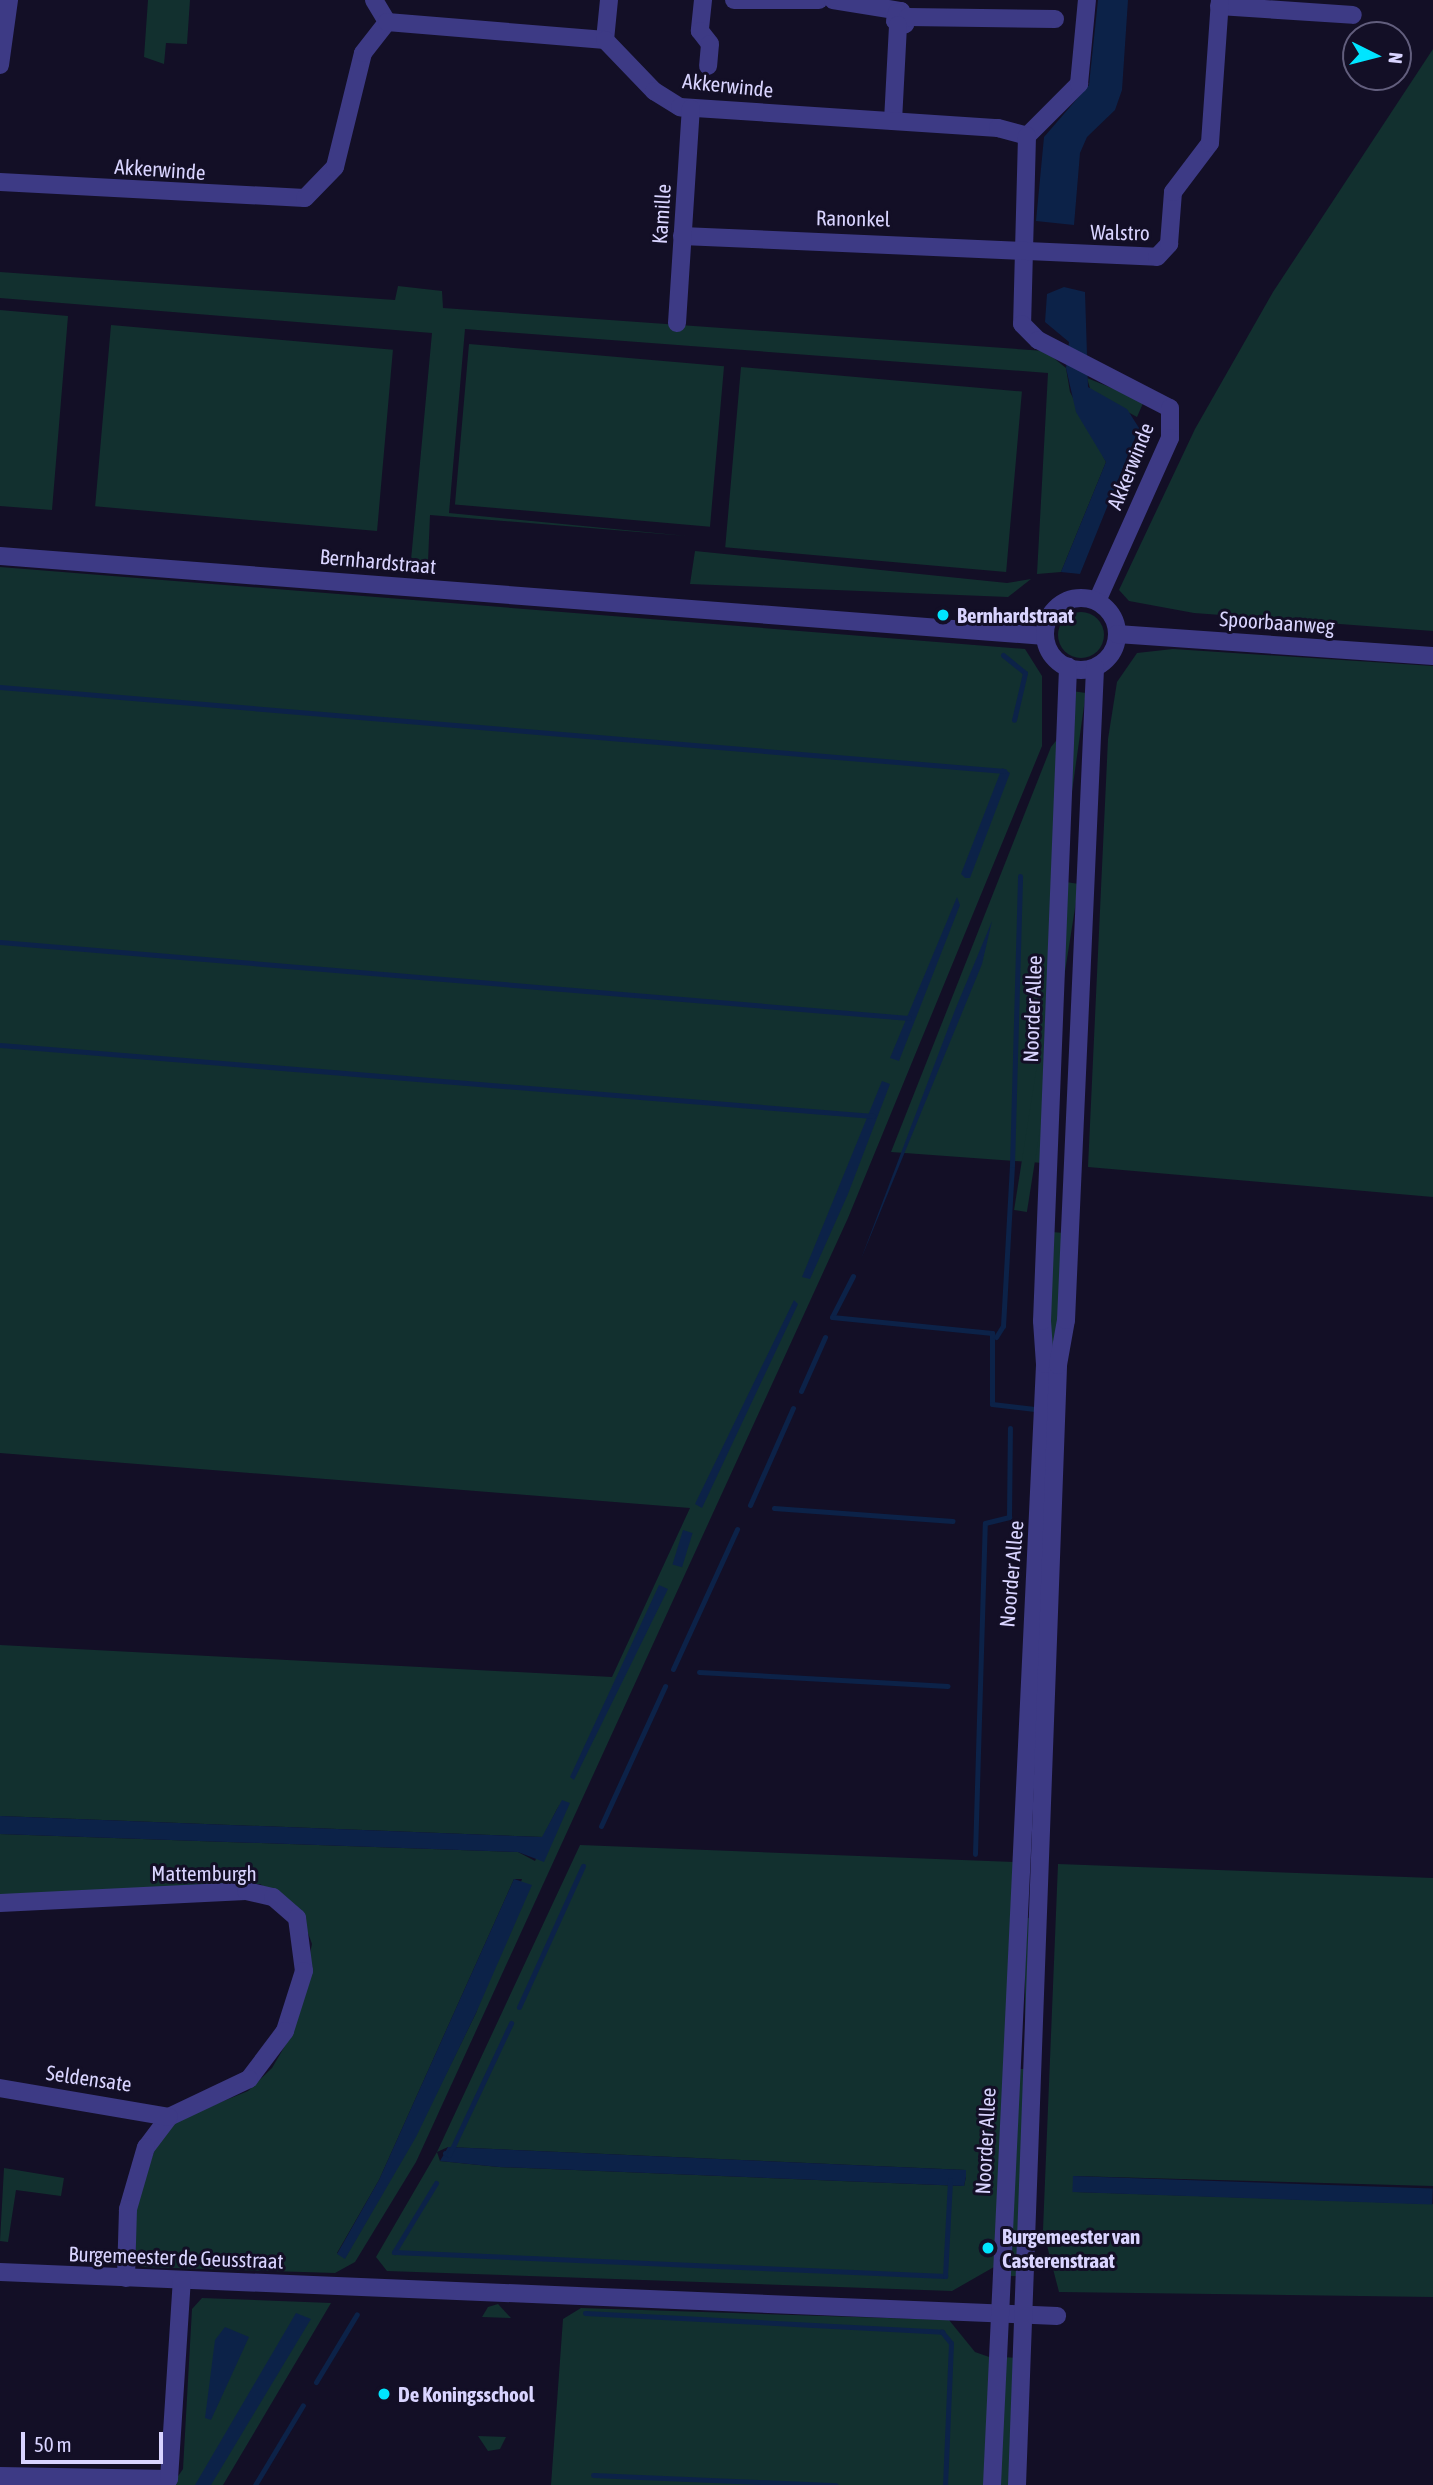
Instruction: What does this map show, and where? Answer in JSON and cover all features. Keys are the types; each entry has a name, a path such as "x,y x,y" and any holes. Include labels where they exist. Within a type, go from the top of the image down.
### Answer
{"street":[{"path":"0,65 9,0"},
{"path":"374,0 387,22 605,40 608,0"},
{"path":"703,0 701,32 710,44 708,66"},
{"path":"734,0 819,0"},
{"path":"833,0 877,3 901,18 1055,19"},
{"path":"1027,136 1079,84 1087,0"},
{"name":"Walstro","path":"1023,250 1149,258 1164,251 1173,192 1210,143 1219,3 1353,15"},
{"path":"893,121 901,18"},
{"name":"Akkerwinde","path":"0,182 305,198 335,167 363,53 387,22"},
{"name":"Akkerwinde","path":"605,40 667,102 691,108 998,128 1027,136 1022,324 1068,355 1161,400 1172,422 1097,601"},
{"name":"Kamille","path":"677,323 691,108"},
{"name":"Ranonkel","path":"682,236 1023,250"},
{"name":"Bernhardstraat","path":"0,556 1045,636"},
{"path":"1078,597 1097,601 1114,617 1117,634 1108,658 1095,668 1068,667 1052,655 1045,636 1058,606 1078,597"},
{"name":"Spoorbaanweg","path":"1117,634 1433,656"},
{"name":"Noorder Allee","path":"992,2485 1045,1364 1042,1321 1068,667"},
{"name":"Noorder Allee","path":"1017,2485 1045,1789 1058,1365 1066,1320 1095,668"},
{"path":"1023,1788 1045,1789"},
{"name":"Mattemburgh","path":"0,1903 246,1891 273,1897 297,1918 304,1971 276,2049 233,2090 169,2117"},
{"name":"Seldensate","path":"0,2088 169,2117"},
{"path":"125,2278 135,2173 169,2117"},
{"name":"Burgemeester de Geusstraat","path":"0,2272 1000,2313"},
{"path":"0,2476 169,2479 182,2280"},
{"path":"1000,2313 1057,2316"}],"green space":[{"path":"148,0 190,0 187,44 166,43 164,64 144,57"},
{"path":"1433,49 1433,631 1194,613 1129,601 1119,590 1195,429 1273,292 1405,91 1412,91 1412,81"},
{"path":"0,272 395,300 398,286 442,291 443,308 1045,351 1066,368 1070,392 1106,462 1061,572 1037,574 1048,373 465,329 449,513 687,536 430,515 428,562 411,560 432,333 0,298"},
{"path":"0,310 68,316 52,510 0,506"},
{"path":"111,325 393,350 377,531 95,506"},
{"path":"469,344 724,366 710,527 455,504"},
{"path":"741,367 1022,392 1006,572 725,547"},
{"path":"1087,378 1144,401 1137,417 1091,392"},
{"path":"695,551 1007,583 1031,579 1008,597 690,584"},
{"path":"0,567 1025,649 1042,676 1042,746 848,1218 416,2162 355,2262 335,2273 142,2267 136,2261 136,2206 157,2142 177,2120 248,2091 272,2068 293,2032 312,1944 300,1911 260,1884 0,1897 0,1834 518,1852 535,1861 559,1805 543,1837 0,1816 0,1645 612,1677 690,1508 0,1453","holes":["514,1879 522,1879 476,2013 414,2139 345,2258 337,2253 379,2180"]},
{"path":"1081,612 1097,619 1104,635 1097,651 1081,658 1065,651 1058,635 1065,619"},
{"path":"1173,649 1433,666 1433,1197 1088,1167 1108,739 1117,682 1137,653"},
{"path":"1072,691 1086,693 1061,867 1048,865"},
{"path":"1060,736 1043,1163 891,1152 1051,747"},
{"path":"1066,882 1079,884 1027,1212 1014,1210"},
{"path":"1052,1232 1064,1233 1054,1363 1050,1343"},
{"path":"580,1845 1014,1862 994,2267 952,2291 387,2271 376,2257 437,2152","holes":["448,2147 965,2170 966,2177 964,2186 499,2167 440,2161 437,2152"]},
{"path":"1058,1864 1433,1878 1433,2186 1073,2176 1076,2192 1433,2204 1433,2297 1059,2292 1043,2230"},
{"path":"1025,1918 1033,1918 1033,2051 1025,2051"},
{"path":"1019,2069 1027,2069 1021,2276 1006,2276"},
{"path":"4,2168 64,2178 61,2196 16,2190 8,2242 0,2241"},
{"path":"202,2298 331,2303 223,2485 172,2485 183,2469 192,2309"},
{"path":"498,2304 511,2318 482,2317 488,2307"},
{"path":"581,2308 949,2320 975,2352 992,2358 987,2485 551,2485 563,2319"},
{"path":"1003,2357 1018,2358 1009,2485 994,2485"},
{"path":"478,2436 506,2437 500,2449 488,2451"}],"water":[{"path":"1098,0 1128,0 1122,90 1115,110 1087,137 1080,153 1074,225 1036,221 1044,137 1089,85"},
{"path":"1064,287 1085,292 1088,387 1127,409 1139,428 1080,574 1061,572 1106,462 1076,412 1066,368 1069,342 1045,322 1047,294"},
{"path":"1002,768 1010,773 970,878 965,878 961,874"},
{"path":"957,897 960,905 899,1061 890,1058"},
{"path":"992,921 982,964 861,1259 955,1010"},
{"path":"882,1081 890,1084 848,1194 810,1279 802,1277"},
{"path":"794,1300 798,1304 702,1508 695,1504"},
{"path":"683,1530 693,1533 682,1567 672,1564"},
{"path":"659,1585 668,1589 574,1780 570,1777"},
{"path":"562,1800 570,1803 544,1862 518,1852 0,1834 0,1816 542,1837"},
{"path":"514,1879 532,1885 476,2013 416,2137 345,2259 337,2254 379,2180"},
{"path":"448,2147 966,2170 966,2177 964,2186 499,2167 440,2161"},
{"path":"1073,2176 1433,2189 1432,2205 1072,2192"},
{"path":"296,2313 311,2319 211,2485 195,2485"},
{"path":"225,2327 249,2337 211,2420 205,2418 215,2340"}],"waterway":[{"path":"1003,655 1025,673 1014,720"},
{"path":"0,687 1004,771"},
{"path":"996,1337 1003,1326 1012,1165 1020,876"},
{"path":"0,942 909,1018"},
{"path":"0,1045 873,1116"},
{"path":"853,1276 832,1317 992,1333 992,1404 1035,1409"},
{"path":"801,1391 825,1337"},
{"path":"750,1505 793,1408"},
{"path":"975,1854 985,1523 1009,1517 1010,1428"},
{"path":"774,1508 953,1521"},
{"path":"673,1669 737,1529"},
{"path":"699,1672 948,1686"},
{"path":"601,1826 665,1686"},
{"path":"519,2007 583,1866"},
{"path":"445,2153 449,2155 511,2023"},
{"path":"436,2183 394,2252 945,2276 950,2180"},
{"path":"585,2313 942,2332 951,2343 945,2485"},
{"path":"316,2382 357,2314"},
{"path":"255,2485 303,2405"},
{"path":"593,2475 836,2485"}],"place":[{"name":"Bernhardstraat","path":"943,615"},
{"name":"Burgemeester van Casterenstraat","path":"988,2248"},
{"name":"De Koningsschool","path":"384,2394"}]}
